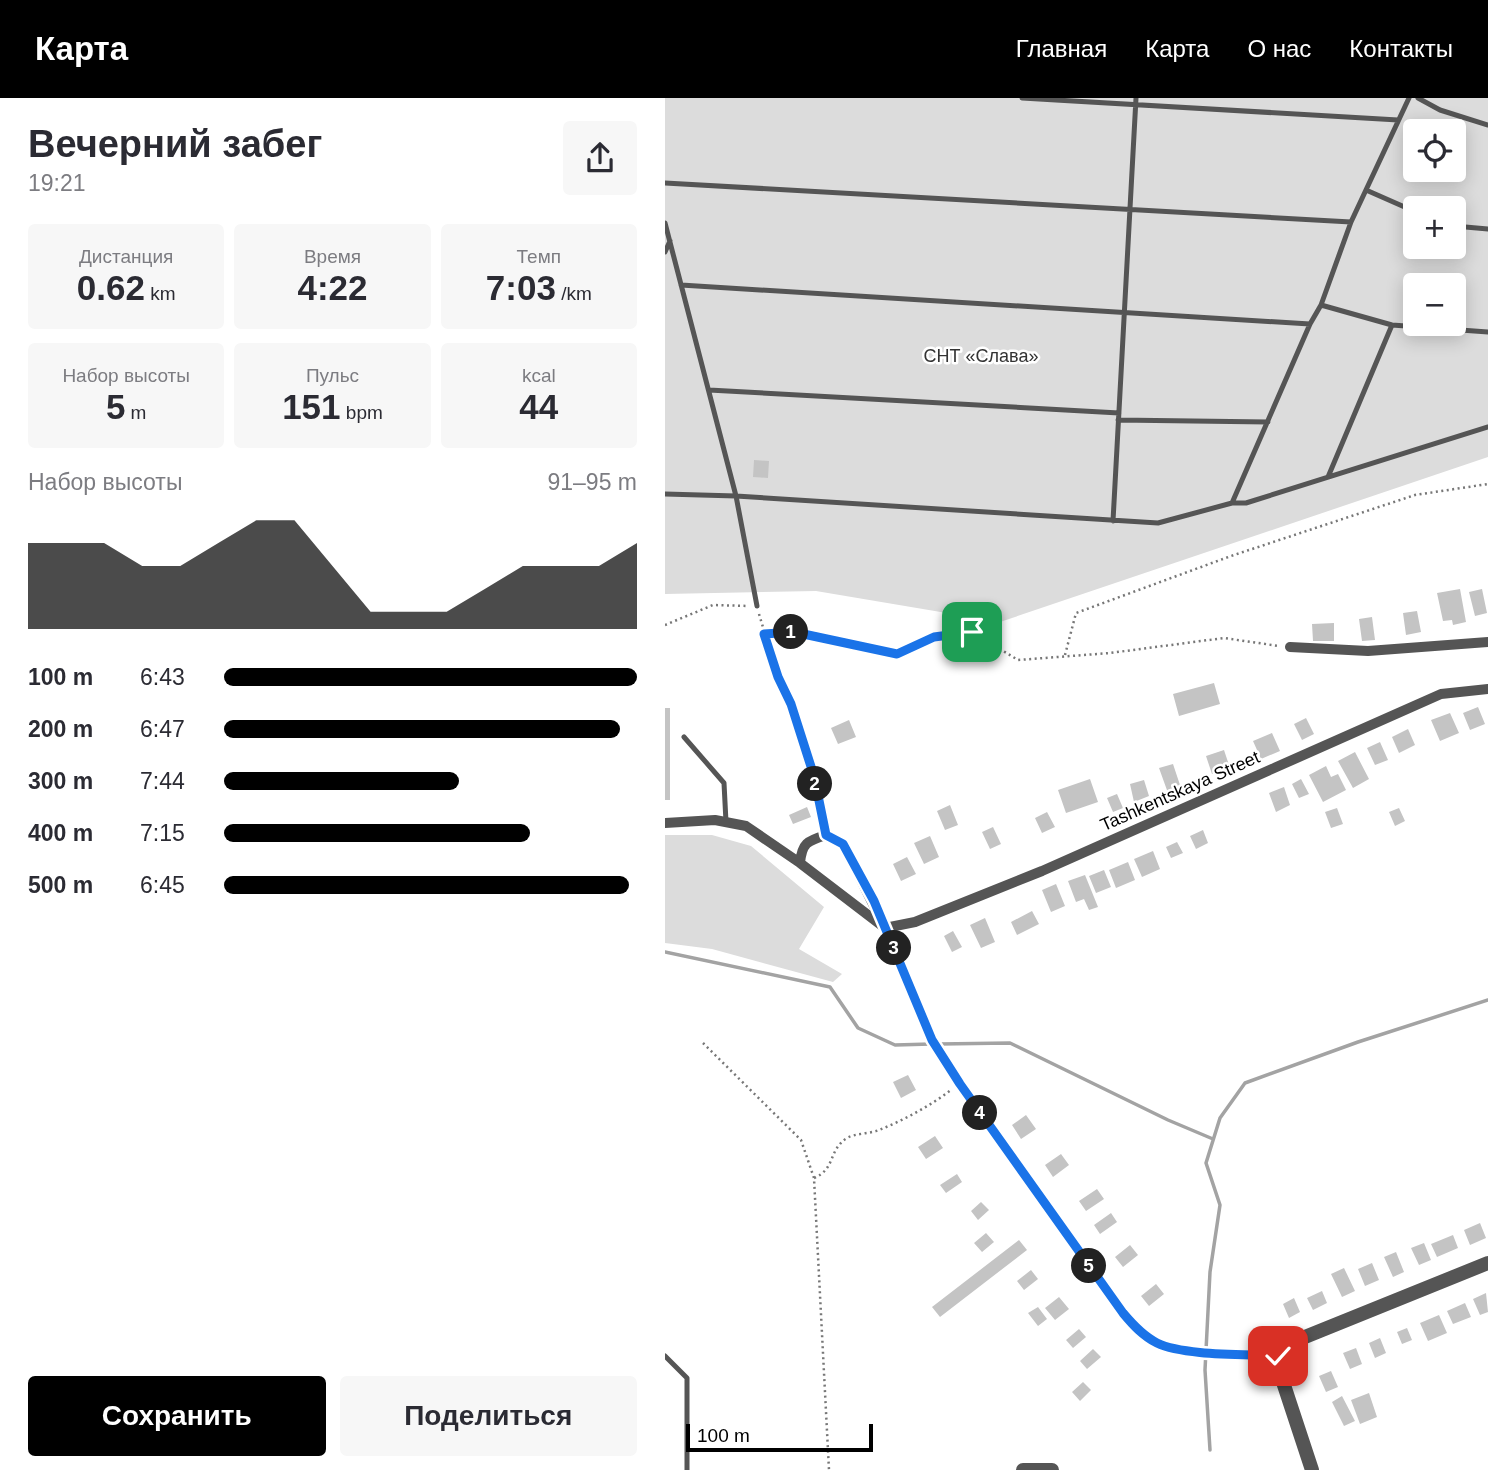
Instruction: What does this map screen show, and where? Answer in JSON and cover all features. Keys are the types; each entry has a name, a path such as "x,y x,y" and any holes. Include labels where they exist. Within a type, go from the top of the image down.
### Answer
{"street":[{"path":"1290,647 1368,651 1488,642"},
{"name":"Tashkentskaya Street","path":"885,928 915,922 1042,871 1441,694 1488,689"},
{"path":"665,823 715,820 746,826 800,863 885,928"},
{"path":"800,863 801,849 810,840 826,835 843,844 885,928 932,1040 960,1084 1123,1313 1139,1331 1158,1344 1187,1350 1278,1356"},
{"path":"1312,1470 1280,1373 1278,1356 1290,1343 1488,1263"},
{"path":"1023,1470 1052,1470"}],"lane":[{"path":"1022,98 1398,120"},
{"path":"1113,521 1136,98"},
{"path":"1232,503 1310,324 1321,305 1351,222 1409,98"},
{"path":"1418,98 1440,110 1488,125"},
{"path":"665,183 1130,207 1351,222"},
{"path":"1366,190 1403,206"},
{"path":"665,223 736,496 757,606"},
{"path":"1466,227 1488,229"},
{"path":"665,252 670,241"},
{"path":"681,285 1310,324"},
{"path":"1321,305 1392,325 1488,332"},
{"path":"1328,478 1392,325"},
{"path":"709,390 1119,416 1268,422"},
{"path":"665,494 736,496 1158,523 1232,503 1247,503 1488,427"},
{"path":"684,737 724,783 726,822"},
{"path":"665,1356 687,1378 687,1470"}],"path":[{"path":"1065,656 1076,613 1231,556 1415,495 1488,484"},
{"path":"665,625 713,605 757,606 778,677 791,704 814,776 826,835"},
{"path":"764,634 794,632 897,654 934,637 972,632 1019,660 1110,653 1224,638 1290,647"},
{"path":"703,1043 801,1140 814,1178 829,1470"},
{"path":"814,1178 823,1175 831,1165 835,1148 849,1137 877,1131 937,1101 960,1084"}],"green space":[{"name":"СНТ «Слава»","path":"665,98 1488,98 1488,457 1000,622 816,591 665,594"},
{"path":"665,835 712,835 751,846 824,907 799,949 842,974 833,982 712,949 665,943"}],"building":[{"path":"754,460 769,461 768,478 753,477"},
{"path":"1460,589 1466,622 1453,625 1452,620 1443,621 1437,593"},
{"path":"1482,589 1487,613 1475,616 1469,592"},
{"path":"1417,611 1421,632 1406,635 1403,613"},
{"path":"1372,617 1375,640 1362,641 1359,619"},
{"path":"1334,623 1334,641 1313,641 1312,624"},
{"path":"1214,683 1220,704 1179,716 1173,694"},
{"path":"1478,707 1485,724 1470,730 1463,713"},
{"path":"665,708 670,708 670,800 665,800"},
{"path":"1450,713 1459,733 1440,741 1431,720"},
{"path":"1306,718 1314,734 1302,740 1294,724"},
{"path":"849,720 856,737 838,744 831,728"},
{"path":"1408,729 1415,745 1399,753 1392,737"},
{"path":"1272,733 1280,751 1261,759 1253,741"},
{"path":"1380,742 1388,760 1375,765 1367,748"},
{"path":"1224,750 1230,768 1212,774 1206,756"},
{"path":"1355,752 1369,779 1353,788 1338,761"},
{"path":"1173,764 1181,788 1168,793 1159,768"},
{"path":"1326,766 1331,777 1338,774 1346,790 1323,802 1309,775"},
{"path":"1090,779 1098,802 1066,813 1058,790"},
{"path":"1301,779 1309,794 1299,798 1292,784"},
{"path":"1144,780 1149,796 1134,802 1130,784"},
{"path":"1284,787 1290,805 1276,812 1269,793"},
{"path":"1117,794 1123,808 1113,812 1107,798"},
{"path":"950,805 958,825 945,830 937,811"},
{"path":"807,807 811,817 793,824 789,815"},
{"path":"1337,808 1343,824 1331,828 1325,812"},
{"path":"1399,808 1405,821 1395,826 1389,812"},
{"path":"1047,812 1055,827 1042,833 1035,818"},
{"path":"993,827 1001,844 990,849 982,832"},
{"path":"1203,830 1208,843 1196,849 1190,836"},
{"path":"930,836 939,857 924,864 914,843"},
{"path":"1177,842 1183,853 1171,858 1166,847"},
{"path":"1153,851 1160,869 1142,877 1134,859"},
{"path":"907,857 916,874 901,881 893,864"},
{"path":"1128,862 1135,880 1116,888 1109,870"},
{"path":"1104,870 1111,887 1096,893 1089,876"},
{"path":"1085,875 1098,907 1089,910 1084,899 1076,902 1068,881"},
{"path":"1056,884 1065,906 1051,912 1042,890"},
{"path":"1032,911 1039,924 1017,935 1011,922"},
{"path":"985,918 995,942 981,948 970,925"},
{"path":"953,931 962,947 952,952 944,936"},
{"path":"908,1075 916,1090 901,1098 893,1082"},
{"path":"1026,1115 1036,1129 1021,1139 1012,1125"},
{"path":"935,1136 943,1148 926,1159 918,1147"},
{"path":"1061,1154 1069,1165 1053,1177 1045,1165"},
{"path":"957,1174 962,1182 946,1193 940,1185"},
{"path":"1097,1189 1104,1199 1086,1211 1079,1201"},
{"path":"981,1202 989,1210 978,1220 971,1211"},
{"path":"1111,1213 1117,1222 1100,1234 1094,1225"},
{"path":"1480,1223 1486,1238 1470,1245 1464,1230"},
{"path":"986,1233 994,1242 982,1252 974,1243"},
{"path":"1453,1235 1458,1248 1437,1257 1431,1244"},
{"path":"1019,1240 1027,1250 940,1317 932,1307"},
{"path":"1424,1243 1431,1260 1419,1265 1411,1248"},
{"path":"1130,1245 1138,1255 1123,1267 1115,1257"},
{"path":"1396,1252 1404,1272 1393,1277 1384,1257"},
{"path":"1372,1263 1379,1280 1365,1286 1358,1269"},
{"path":"1344,1268 1355,1291 1342,1297 1331,1274"},
{"path":"1031,1270 1038,1279 1024,1290 1017,1281"},
{"path":"1156,1284 1164,1294 1149,1306 1141,1296"},
{"path":"1322,1291 1327,1303 1313,1310 1307,1298"},
{"path":"1486,1293 1488,1312 1480,1315 1473,1299"},
{"path":"1059,1297 1069,1309 1055,1320 1045,1308"},
{"path":"1294,1298 1300,1312 1289,1318 1283,1304"},
{"path":"1465,1303 1471,1317 1453,1324 1447,1311"},
{"path":"1038,1307 1047,1319 1038,1326 1028,1313"},
{"path":"1439,1315 1447,1333 1428,1341 1420,1323"},
{"path":"1407,1328 1412,1340 1402,1344 1397,1332"},
{"path":"1079,1329 1086,1337 1073,1348 1066,1340"},
{"path":"1380,1338 1386,1353 1375,1358 1369,1343"},
{"path":"1356,1348 1362,1364 1350,1369 1343,1353"},
{"path":"1093,1349 1101,1357 1087,1369 1080,1361"},
{"path":"1331,1371 1338,1387 1326,1392 1319,1376"},
{"path":"1083,1382 1091,1390 1080,1401 1072,1392"},
{"path":"1369,1393 1377,1417 1360,1424 1351,1400"},
{"path":"1342,1396 1355,1421 1344,1426 1332,1402"}],"waterway":[{"path":"665,952 830,987 858,1028 895,1045 931,1044"},
{"path":"1210,1450 1205,1370 1210,1272 1220,1205 1206,1163 1220,1118 1245,1083 1358,1042 1488,1000"},
{"path":"939,1044 1010,1043 1213,1139"}],"route":[{"path":"972,632 934,637 897,654 794,632 764,634 778,677 791,704 814,776 826,835 843,844 874,901 932,1040 960,1084 1123,1313 1139,1331 1158,1344 1187,1350 1278,1356"}]}
